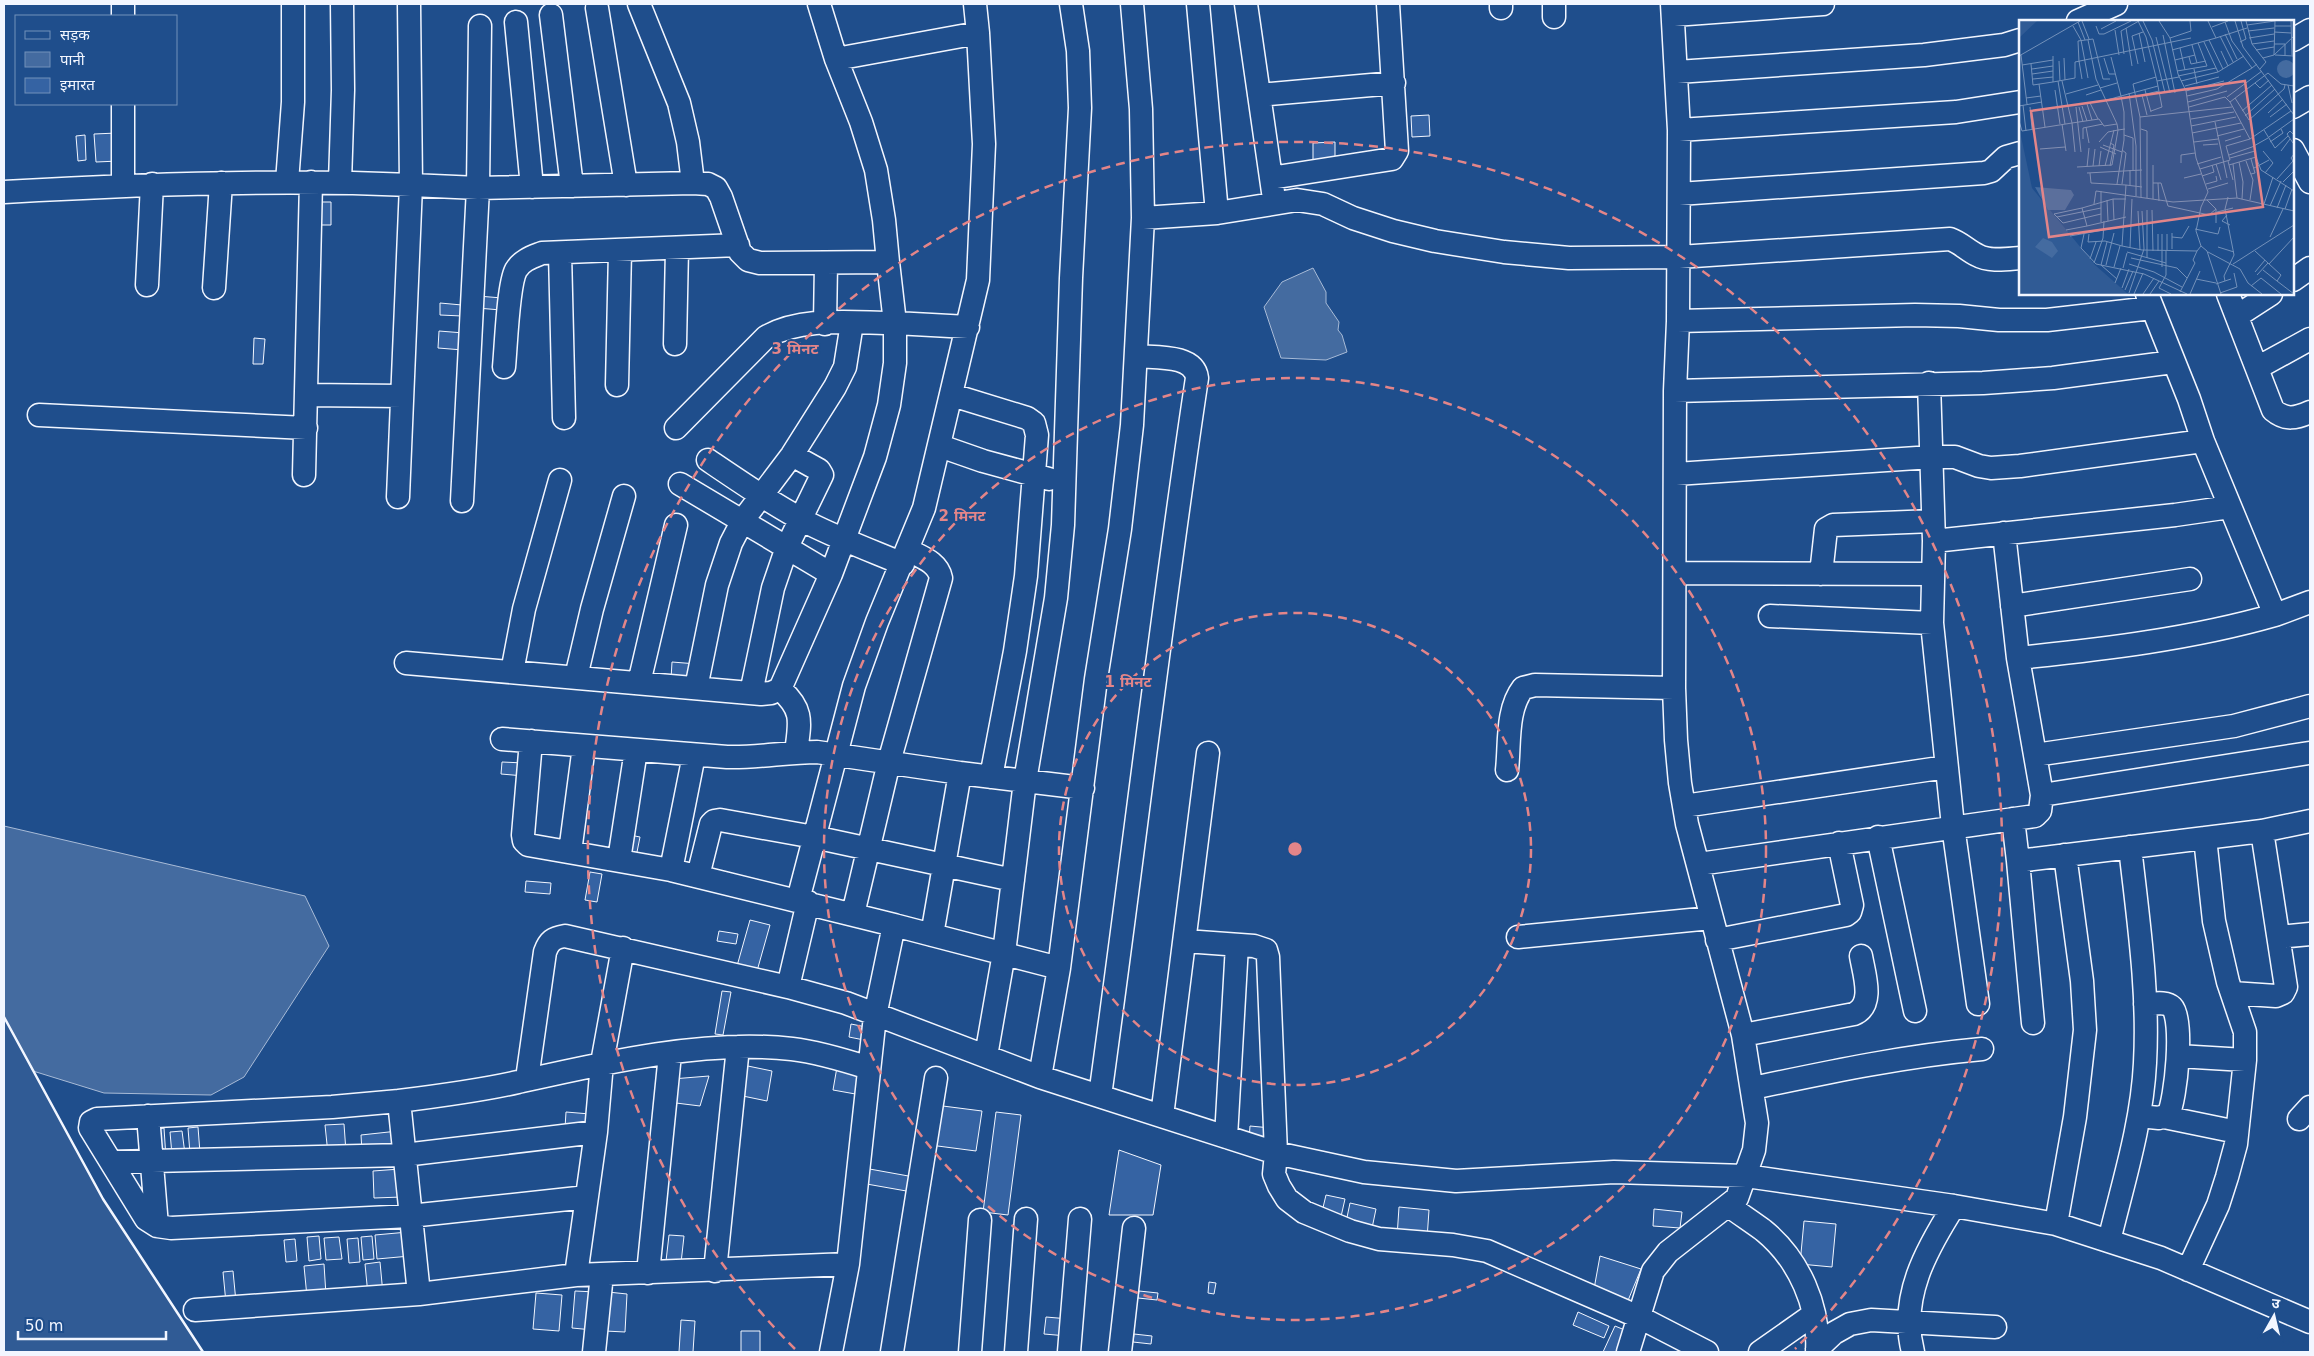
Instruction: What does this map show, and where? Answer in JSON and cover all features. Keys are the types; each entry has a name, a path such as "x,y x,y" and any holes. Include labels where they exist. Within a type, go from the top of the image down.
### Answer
{"street":[{"path":"287,182 293,102 293,4"},
{"path":"340,182 343,90 342,4"},
{"path":"398,497 408,294 411,185 409,4"},
{"path":"639,4 680,103 688,142 693,183"},
{"path":"406,662 750,693 772,693 780,689 832,574 875,457 889,405 895,363 895,324 884,220 876,170 861,122 836,59 819,4"},
{"path":"788,987 814,837 836,754 858,677 877,622 924,508 978,280 984,144 975,4"},
{"path":"986,1056 1004,953 1026,781 1056,598 1064,483 1070,278 1080,108 1078,51 1071,4"},
{"path":"1040,1077 1059,968 1096,679 1120,529 1132,425 1143,218 1141,109 1132,4"},
{"path":"1198,4 1217,213"},
{"path":"1246,4 1275,202"},
{"path":"1271,178 1392,159 1397,152 1398,141 1388,4"},
{"path":"1628,1352 1653,1271 1668,1252 1739,1191 1754,1150 1757,1123 1753,1088 1743,1035 1711,918 1680,782 1674,688 1679,130 1673,9 1822,4"},
{"path":"2080,20 2116,4"},
{"path":"597,8 626,185"},
{"path":"551,15 572,186"},
{"path":"516,22 532,187"},
{"path":"462,501 478,188 480,26"},
{"path":"2294,39 2310,30"},
{"path":"836,59 978,33"},
{"path":"1677,72 1924,55 2004,45 2019,40"},
{"path":"1259,95 1394,83"},
{"path":"2294,106 2310,97"},
{"path":"1679,130 1956,112 2019,102"},
{"path":"123,105 123,185"},
{"path":"2294,152 2310,182"},
{"path":"1679,194 1984,173 1991,171 2006,156 2019,153"},
{"path":"4,192 123,185 287,182 340,182 478,188 708,184 716,188 722,197 740,252 748,260 760,263 888,262"},
{"path":"304,476 311,182"},
{"path":"214,288 221,183"},
{"path":"147,285 152,184"},
{"path":"1143,218 1217,213 1275,202 1297,200 1323,204 1353,218 1393,231 1435,241 1504,252 1570,258 1679,257 1950,239 1961,243 1979,257 1992,259 2019,258"},
{"path":"504,367 512,285 516,271 526,259 542,253 677,249 738,245"},
{"path":"675,344 677,249"},
{"path":"617,385 620,251"},
{"path":"560,253 564,418"},
{"path":"825,324 826,263"},
{"path":"2294,279 2310,268"},
{"path":"2228,295 2273,410 2282,418 2296,418 2310,412"},
{"path":"2237,316 2269,295"},
{"path":"1678,320 1915,315 1959,316 1999,320 2046,320 2150,301 2189,399 2203,441 2275,615"},
{"path":"676,428 766,337 781,328 802,324 852,323 968,326"},
{"path":"696,688 722,564 743,520 792,455 835,386 845,366 852,323"},
{"path":"2257,368 2310,339"},
{"path":"1100,1096 1135,842 1169,566 1196,378 1196,370 1192,365 1184,361 1136,356"},
{"path":"1676,391 1983,383 2054,378 2173,362"},
{"path":"1929,383 1933,531 1932,623 1953,826 1978,1004"},
{"path":"306,395 402,396"},
{"path":"952,395 1027,418 1034,423 1037,435 1026,576 1017,642 991,777"},
{"path":"39,415 306,428"},
{"path":"1676,474 1932,457 1955,457 1969,460 1979,466 1991,468 2020,466 2203,441"},
{"path":"940,446 983,461 1064,483"},
{"path":"750,693 772,588 787,547 822,475 819,470 792,455"},
{"path":"708,460 761,496 801,519 845,540 936,565 940,569 941,578 889,762 853,914"},
{"path":"512,672 524,608 560,480"},
{"path":"680,484 832,574"},
{"path":"576,678 592,609 624,496"},
{"path":"1821,574 1826,528 1833,525 2004,533 2176,515 2230,507"},
{"path":"639,683 676,525"},
{"path":"1699,864 1953,826 2013,820 2035,816 2040,811 2042,795 2018,658 2004,533"},
{"path":"1676,573 1933,574"},
{"path":"2012,606 2190,579"},
{"path":"2018,658 2162,641 2232,628 2310,602"},
{"path":"1770,616 1932,623"},
{"path":"1507,770 1512,708 1516,696 1522,688 1535,685 1674,688"},
{"path":"780,689 792,699 800,718 796,752"},
{"path":"2035,755 2234,726 2310,706"},
{"path":"502,739 694,755 754,758 796,752 836,754 960,773 1083,788"},
{"path":"531,741 524,841 528,844 698,876 803,901 1059,968"},
{"path":"570,852 584,746"},
{"path":"619,860 636,750"},
{"path":"1162,1116 1208,753"},
{"path":"2042,795 2309,753"},
{"path":"671,870 694,755"},
{"path":"1684,806 1946,767"},
{"path":"932,935 960,773"},
{"path":"698,876 711,824 714,821 720,820 814,837 1013,880"},
{"path":"2013,820 2033,1023"},
{"path":"2018,861 2262,831 2310,821"},
{"path":"2232,993 2276,996 2282,993 2286,987 2262,831"},
{"path":"1878,837 1914,1011"},
{"path":"2188,1270 2218,1205 2227,1177 2237,1132 2245,1060 2245,1032 2220,955 2214,920 2205,838"},
{"path":"1717,940 1846,915 1850,912 1852,905 1839,843"},
{"path":"2108,1241 2139,1116 2145,1063 2145,1004 2140,931 2130,847"},
{"path":"2056,1224 2076,1108 2085,1030 2082,981 2065,855"},
{"path":"1518,936 1711,918"},
{"path":"831,1352 848,1264 872,1044 894,925"},
{"path":"2278,937 2310,934"},
{"path":"527,1079 545,952 549,942 556,937 565,936 788,987 846,1003 872,1044"},
{"path":"1185,941 1260,947 1266,950 1268,957 1275,1163 1287,1199 1304,1212 1350,1231 1380,1239 1453,1245 1487,1252 1639,1317 1706,1352"},
{"path":"1226,1137 1237,945"},
{"path":"576,1275 596,1132 602,1063 623,948"},
{"path":"1743,1035 1854,1014 1862,1010 1866,1002 1866,990 1860,956"},
{"path":"2145,1004 2164,1004 2171,1006 2174,1011 2178,1070 2170,1112 2164,1117"},
{"path":"587,1197 410,1216 171,1228 157,1226 146,1218 90,1128 91,1122 97,1119 332,1107 398,1101 459,1093 602,1063 670,1054 738,1047 792,1049 831,1056 872,1044 986,1056 1040,1077 1226,1137 1275,1163 1456,1181 1614,1172 1739,1191 1954,1206 2056,1224 2161,1258 2310,1322"},
{"path":"715,1271 738,1047"},
{"path":"1753,1088 1868,1064 1921,1055 1982,1049"},
{"path":"648,1273 670,1054"},
{"path":"2178,1056 2245,1060"},
{"path":"892,1352 936,1078"},
{"path":"398,1101 419,1294"},
{"path":"148,1116 150,1161 157,1226"},
{"path":"2139,1116 2164,1117 2237,1132"},
{"path":"111,1162 404,1155 596,1132"},
{"path":"1739,1191 1764,1231 1787,1254 1804,1281 1814,1314 1817,1350"},
{"path":"1913,1352 1908,1322 1910,1303 1919,1269 1930,1245 1954,1206"},
{"path":"1016,1352 1026,1219"},
{"path":"1069,1352 1080,1219"},
{"path":"970,1352 980,1220"},
{"path":"1120,1352 1134,1228"},
{"path":"195,1310 419,1294 576,1275 715,1271 848,1264"},
{"path":"594,1352 602,1274"},
{"path":"1760,1352 1814,1314"},
{"path":"1817,1350 1834,1333 1850,1324 1871,1320 1995,1327"}],"shaded area":[{"path":"4,1017 103,1199 203,1352 4,1352"}],"water":[{"path":"1313,268 1326,292 1326,303 1339,322 1338,330 1342,335 1347,352 1326,360 1281,358 1264,307 1282,282"},
{"path":"4,826 305,896 329,946 244,1077 211,1095 104,1093 33,1071 4,1017"}],"building":[{"path":"1429,115 1430,136 1412,137 1411,116"},
{"path":"117,133 119,161 96,162 94,134"},
{"path":"85,135 86,160 78,161 76,136"},
{"path":"1335,142 1335,162 1313,163 1313,143"},
{"path":"317,202 331,202 331,225 318,225"},
{"path":"478,296 502,298 501,310 477,308"},
{"path":"440,303 462,305 462,316 440,315"},
{"path":"439,331 464,333 463,350 438,348"},
{"path":"254,338 265,339 263,364 253,364"},
{"path":"672,662 697,664 696,681 671,679"},
{"path":"502,762 524,763 524,776 501,774"},
{"path":"630,835 640,837 636,857 626,855"},
{"path":"590,872 602,874 597,902 585,900"},
{"path":"526,881 551,883 550,894 525,892"},
{"path":"750,920 770,925 757,971 737,966"},
{"path":"719,931 738,934 736,944 717,941"},
{"path":"722,991 731,992 723,1035 715,1034"},
{"path":"851,1024 871,1028 869,1041 849,1037"},
{"path":"743,1065 772,1071 767,1101 738,1095"},
{"path":"837,1067 865,1072 861,1095 833,1090"},
{"path":"709,1076 700,1106 676,1103 672,1079"},
{"path":"935,1105 982,1111 976,1151 930,1145"},
{"path":"566,1112 590,1114 588,1130 565,1128"},
{"path":"996,1112 1021,1115 1008,1215 983,1212"},
{"path":"344,1124 346,1152 328,1154 325,1125"},
{"path":"1250,1126 1271,1128 1269,1142 1249,1140"},
{"path":"198,1127 200,1153 190,1154 188,1128"},
{"path":"164,1128 166,1158 155,1159 153,1130"},
{"path":"182,1131 185,1154 172,1155 170,1132"},
{"path":"398,1131 400,1149 362,1152 361,1135"},
{"path":"1119,1150 1161,1165 1153,1215 1109,1215"},
{"path":"864,1168 914,1177 912,1192 861,1183"},
{"path":"400,1169 402,1197 374,1198 373,1171"},
{"path":"1326,1195 1345,1199 1340,1221 1321,1216"},
{"path":"1350,1203 1376,1209 1371,1233 1345,1227"},
{"path":"1399,1207 1429,1210 1427,1239 1397,1237"},
{"path":"1654,1209 1682,1212 1680,1228 1653,1226"},
{"path":"1804,1221 1836,1224 1832,1267 1800,1264"},
{"path":"408,1232 410,1256 377,1259 375,1235"},
{"path":"669,1235 684,1236 681,1263 666,1261"},
{"path":"319,1236 321,1259 309,1261 307,1237"},
{"path":"372,1236 374,1259 363,1260 361,1237"},
{"path":"339,1237 342,1259 326,1260 324,1238"},
{"path":"358,1238 360,1262 349,1263 347,1239"},
{"path":"295,1239 297,1261 286,1262 284,1240"},
{"path":"1600,1256 1641,1269 1627,1303 1594,1289"},
{"path":"380,1262 383,1294 368,1295 365,1264"},
{"path":"324,1264 326,1295 307,1297 304,1266"},
{"path":"233,1271 236,1302 226,1303 223,1272"},
{"path":"1209,1282 1216,1283 1214,1294 1208,1293"},
{"path":"575,1291 596,1292 593,1330 572,1328"},
{"path":"1139,1291 1158,1293 1157,1300 1138,1298"},
{"path":"608,1292 627,1294 625,1332 605,1331"},
{"path":"536,1293 562,1295 559,1331 533,1329"},
{"path":"1578,1312 1609,1326 1604,1338 1573,1325"},
{"path":"1046,1317 1069,1319 1067,1336 1044,1334"},
{"path":"681,1320 695,1321 693,1352 679,1352"},
{"path":"1615,1326 1632,1333 1623,1352 1603,1352"},
{"path":"741,1331 760,1331 760,1352 741,1352"},
{"path":"1134,1334 1152,1336 1151,1344 1133,1342"}],"wall":[{"path":"4,1017 103,1199 203,1352"}]}
